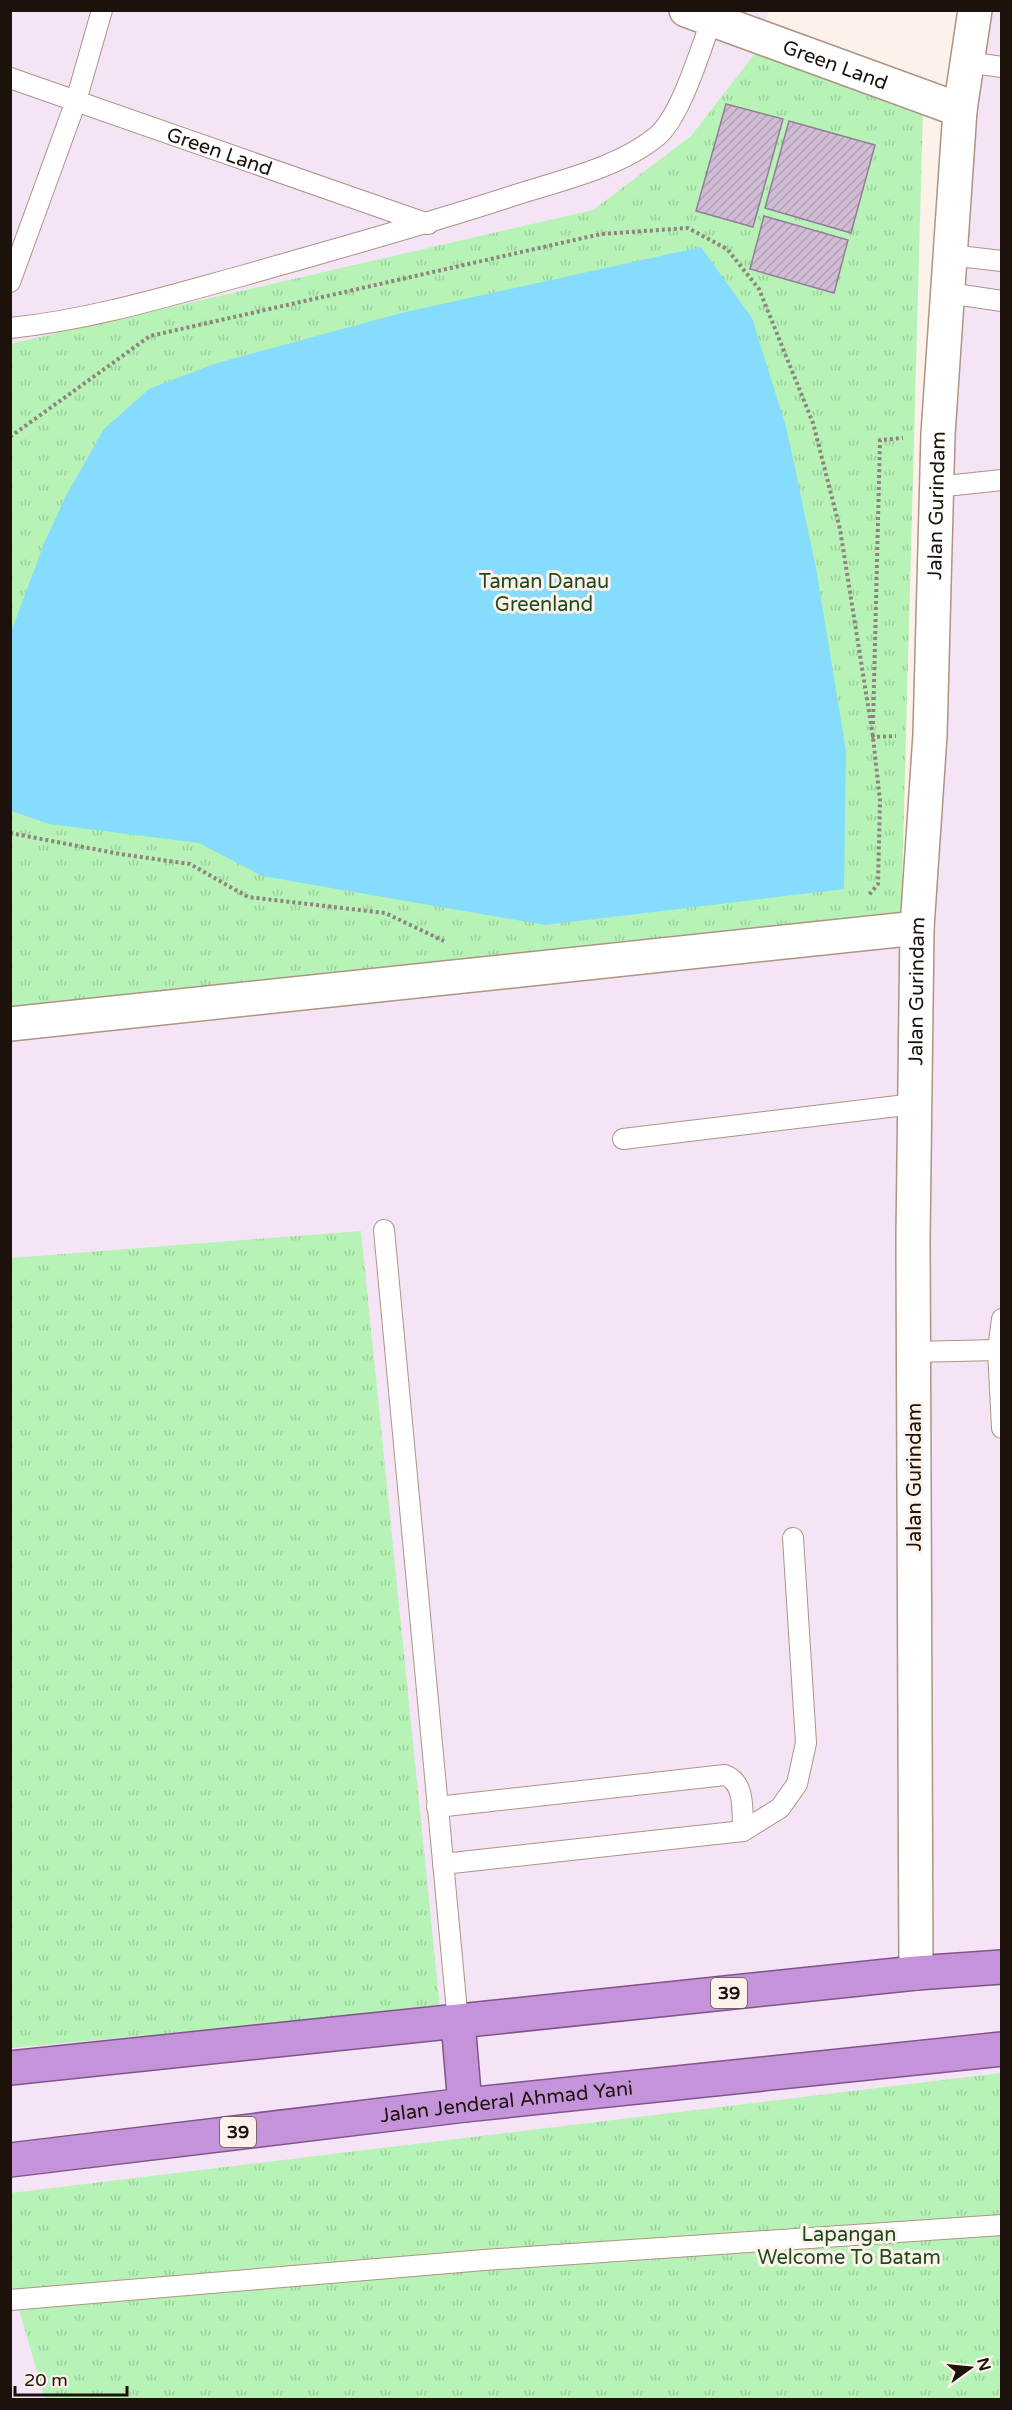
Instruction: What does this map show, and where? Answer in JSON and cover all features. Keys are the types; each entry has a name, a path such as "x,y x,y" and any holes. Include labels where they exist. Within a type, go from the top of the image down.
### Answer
{"highway":[{"name":"39","path":"10,2068 916,1973 1002,1967"},
{"path":"458,2022 465,2105"},
{"name":"Jalan Jenderal Ahmad Yani","path":"10,2160 465,2105 1002,2049"}],"street":[{"name":"Jalan Gurindam","path":"916,1973 913,1352 916,928 930,735 938,434 960,110 975,10"},
{"name":"Green Land","path":"699,15 960,110"},
{"path":"10,1024 916,928"}],"lane":[{"path":"10,282 76,101 102,10"},
{"name":"Green Land","path":"10,328 39,325 139,304 428,224 607,165 639,150 659,135 673,118 699,15"},
{"path":"967,62 1002,67"},
{"name":"Green Land","path":"10,78 428,224"},
{"path":"950,255 1002,261"},
{"path":"948,293 1002,301"},
{"path":"936,487 1002,480"},
{"path":"623,1139 914,1104"},
{"path":"384,1230 458,2022"},
{"path":"1002,1318 998,1350 1002,1428"},
{"path":"913,1352 998,1350"},
{"path":"443,1864 743,1831 780,1808 797,1784 806,1743 793,1538"},
{"path":"437,1807 725,1775 734,1778 739,1788 743,1831"},
{"path":"10,2300 484,2260 1002,2225"}],"path":[{"path":"10,437 150,336 601,234 688,228 727,249 759,289 813,423 840,529 873,737 880,801 878,885 863,902"},
{"path":"873,737 880,440 938,434"},
{"path":"10,833 120,854 190,864 248,897 385,913 454,945"}],"shaded area":[{"path":"10,11 769,11 756,52 691,136 593,210 11,344"},
{"path":"975,11 1001,11 1001,2399 11,2399 10,1024 916,928"}],"green space":[{"name":"Taman Danau Greenland","path":"756,52 923,109 901,920 11,1007 10,344 593,210 691,136"},
{"path":"361,1231 440,2008 11,2048 11,1258"},
{"name":"Lapangan Welcome To Batam","path":"1001,2073 1001,2399 45,2399 11,2282 11,2193"}],"water":[{"name":"Taman Danau Greenland","path":"701,247 752,318 787,430 816,568 846,751 844,889 545,925 262,876 199,843 49,824 11,811 11,632 45,541 67,494 104,429 149,389 214,364 401,313"}],"building":[{"path":"726,104 783,119 753,227 696,211"},
{"path":"789,121 875,145 851,233 765,208"},
{"path":"764,216 848,240 834,293 750,269"}]}
